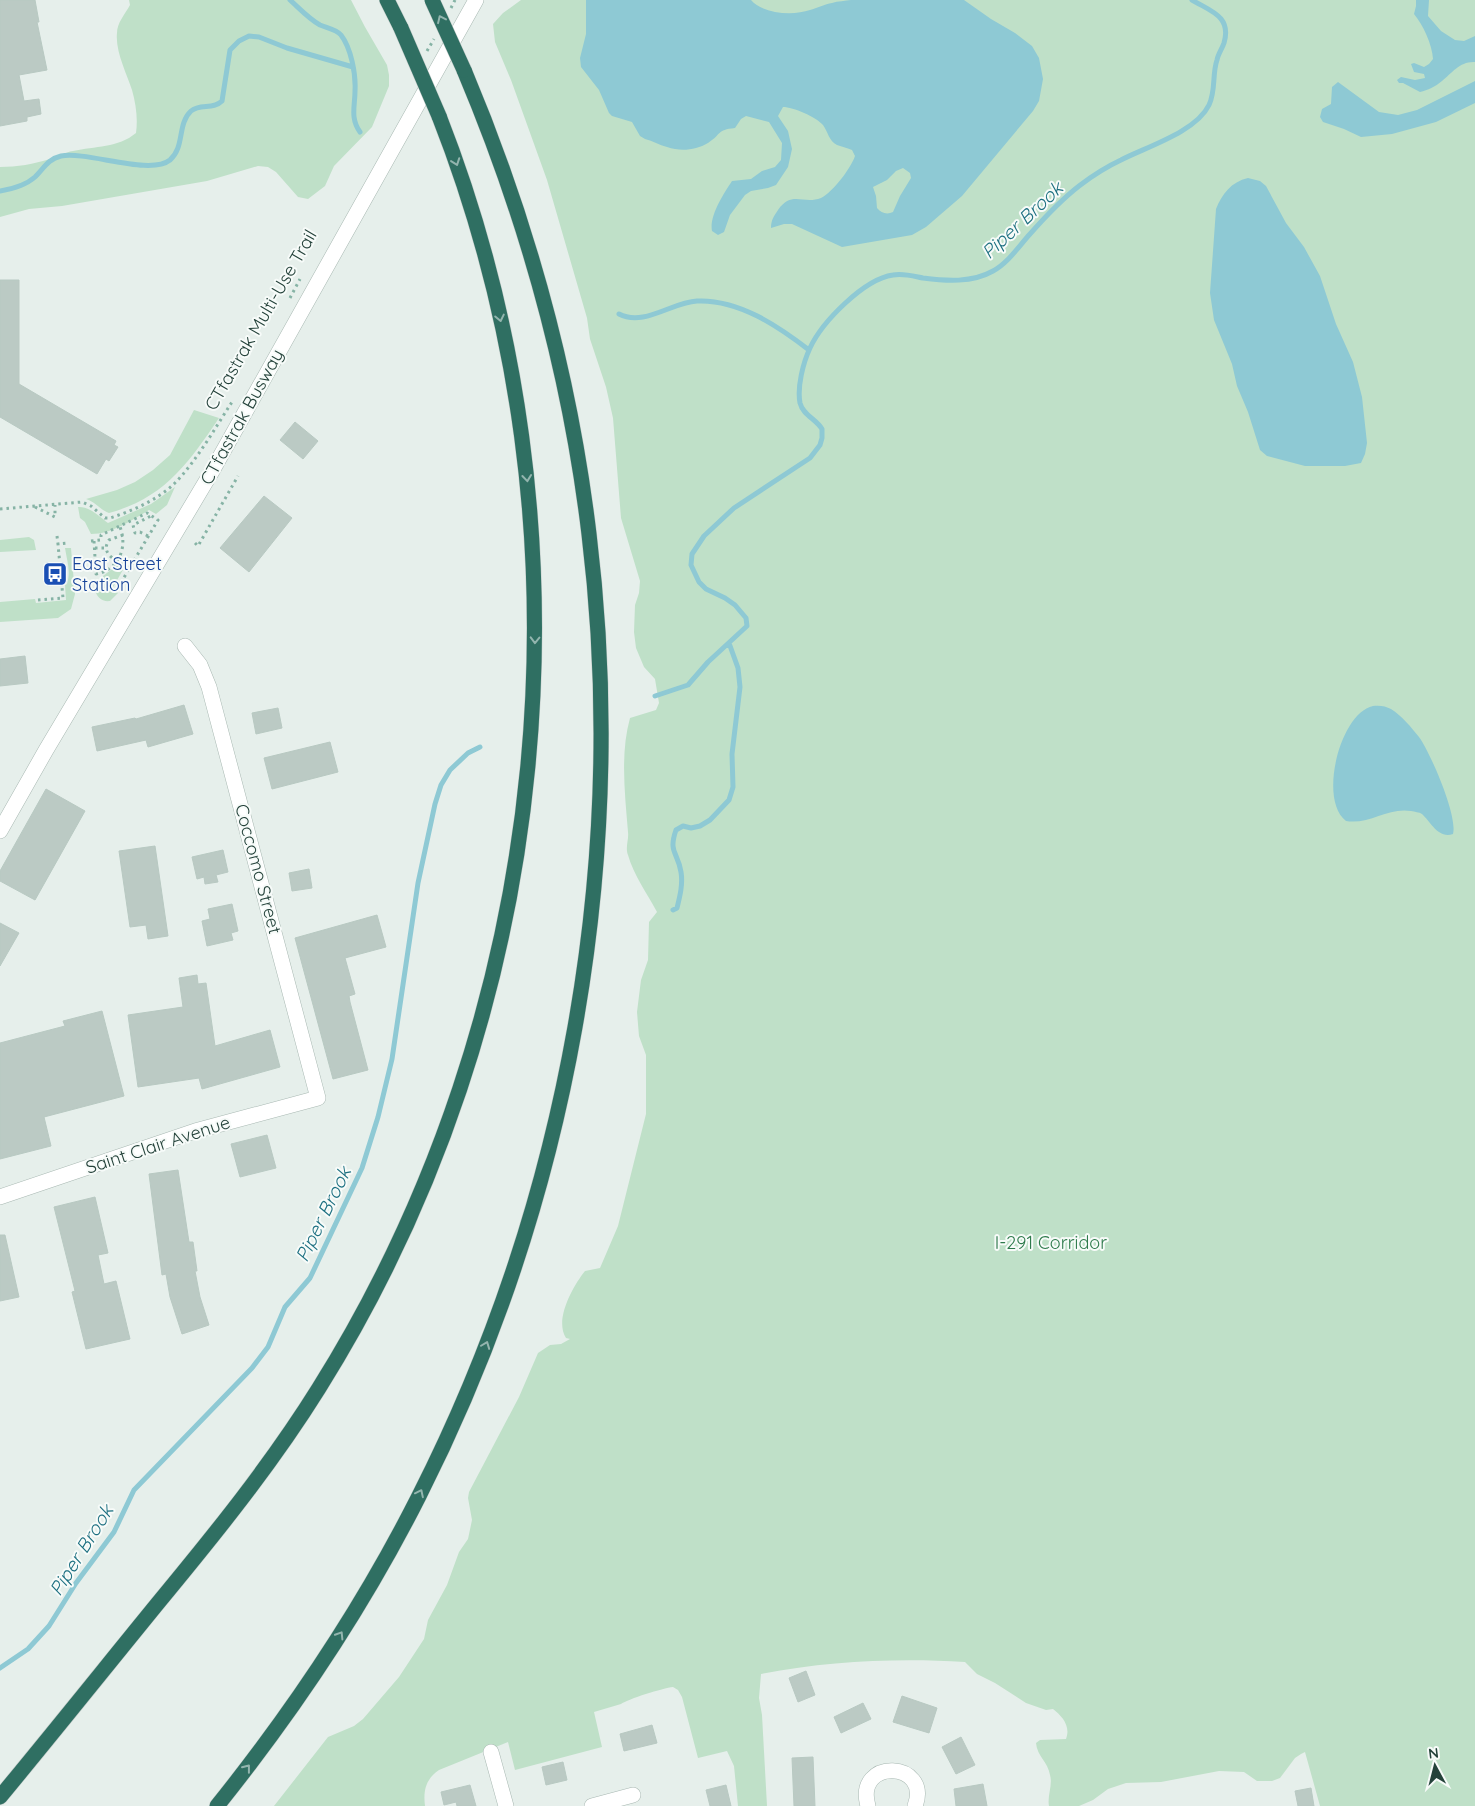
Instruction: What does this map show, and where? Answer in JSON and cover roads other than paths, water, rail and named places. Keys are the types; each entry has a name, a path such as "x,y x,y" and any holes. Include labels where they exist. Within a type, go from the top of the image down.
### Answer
{"highway":[{"path":"0,1797 238,1504 278,1450 320,1386 367,1304 423,1186 458,1094 488,997 513,881 525,794 533,685 535,617 528,496 521,432 503,331 477,228 439,116 388,0"},
{"path":"217,1806 284,1718 354,1613 403,1526 468,1391 496,1319 533,1207 563,1091 582,980 592,902 596,851 600,728 597,626 588,522 561,378 538,282 506,177 464,70 432,0"}],"street":[{"name":"CTfastrak Busway","path":"0,831 211,473 476,0"},
{"name":"Coccomo Street","path":"185,646 200,665 209,687 318,1098"},
{"name":"Saint Clair Avenue","path":"0,1197 195,1131 318,1098"},
{"path":"491,1752 506,1806"},
{"path":"868,1806 866,1799 869,1783 881,1772 897,1770 904,1773 916,1786 918,1795 915,1806"},
{"path":"592,1806 633,1795"}],"water":[{"path":"586,0 751,0 756,5 770,11 795,13 839,1 851,0 964,0 1032,46 1039,58 1043,79 1039,101 1033,111 962,196 926,227 912,235 842,247 792,224 771,228 775,214 783,204 793,199 815,200 831,191 850,167 855,156 852,150 834,143 823,125 815,119 798,111 783,107 778,116 788,131 792,149 788,167 776,185 751,191 745,195 730,215 724,232 718,235 712,231 713,219 718,205 732,181 751,179 762,171 775,167 781,160 782,143 769,122 746,116 741,119 735,128 722,131 708,143 688,150 672,149 645,139 640,136 632,122 612,116 609,113 599,90 581,67 580,58 586,34","holes":["903,168 910,173 911,178 893,212 886,213 879,210 873,187 887,180 896,171"]},
{"path":"1416,0 1429,0 1428,16 1441,31 1455,40 1464,41 1475,36 1475,62 1461,65 1437,85 1420,92 1403,83 1399,83 1397,80 1401,77 1415,80 1425,78 1424,74 1414,72 1411,64 1414,63 1424,67 1433,59 1426,35 1414,14"},
{"path":"1475,81 1475,103 1436,122 1392,134 1361,137 1323,122 1320,117 1322,109 1331,104 1332,87 1338,82 1379,112 1398,115 1417,110"},
{"path":"1248,178 1260,181 1266,186 1286,223 1304,247 1320,276 1336,324 1353,362 1362,397 1367,443 1361,463 1345,466 1305,466 1267,456 1260,450 1248,412 1237,386 1232,364 1214,320 1210,293 1216,209 1228,189 1237,182"},
{"path":"1373,706 1387,707 1403,718 1424,745 1447,799 1451,813 1453,834 1448,835 1439,832 1422,814 1417,812 1394,811 1354,822 1346,821 1338,810 1334,795 1334,777 1337,758 1343,740 1351,724 1361,712"}],"waterway":[{"path":"290,0 312,20 337,31 345,40 354,69 354,117 360,132"},
{"name":"Piper Brook","path":"655,696 688,685 708,662 747,626 746,618 735,605 706,589 699,582 691,565 692,554 704,536 734,508 810,458 820,445 822,429 802,407 799,390 807,354 824,326 857,293 869,284 882,278 900,274 932,279 959,280 976,278 993,271 1008,259 1072,191 1084,182 1131,155 1170,138 1203,115 1211,100 1218,56 1226,34 1222,20 1212,11 1192,0"},
{"path":"0,191 14,188 27,182 35,177 49,162 61,156 73,155 148,165 161,164 170,160 178,149 184,122 191,111 198,107 215,105 222,101 230,50 239,41 249,36 259,37 287,48 353,67"},
{"path":"619,314 638,318 687,302 697,301 727,304 771,323 809,350"},
{"path":"673,910 677,908 682,881 680,865 673,848 676,830 683,826 691,828 700,826 710,820 729,800 733,787 732,754 740,687 738,668 729,643"},
{"name":"Piper Brook","path":"0,1668 28,1649 49,1626 76,1583 114,1532 134,1490 252,1368 268,1347 285,1307 310,1278 362,1168 378,1117 392,1059 418,883 435,804 441,785 450,770 468,753 480,747"}],"place":[{"name":"East Street Station","path":"55,574"}],"park label":[{"name":"I-291 Corridor","path":"1051,1243"}]}
